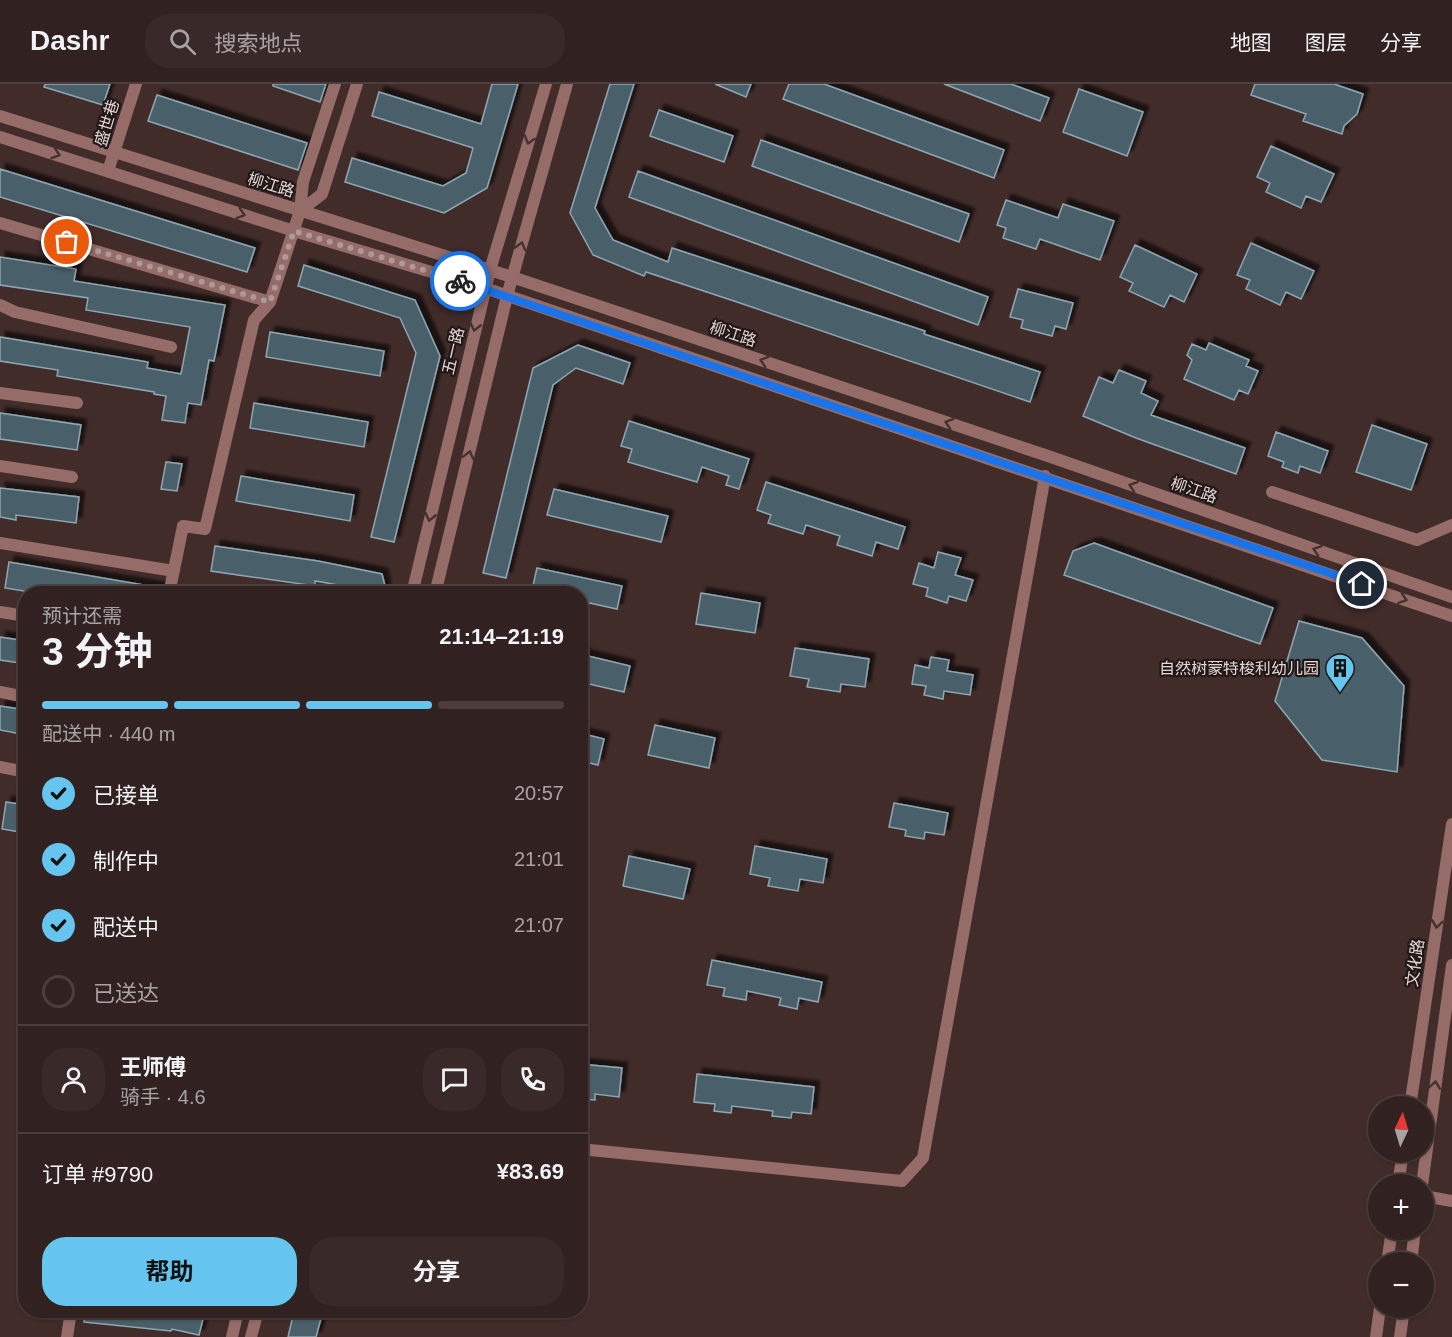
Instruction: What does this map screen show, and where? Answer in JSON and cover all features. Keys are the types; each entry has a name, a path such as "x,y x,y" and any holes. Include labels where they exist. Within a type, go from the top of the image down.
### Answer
{"street":[{"name":"盛世巷","path":"108,171 136,84"},
{"path":"171,586 183,526 205,529 254,320 270,302 300,211 303,182 335,84"},
{"path":"300,211 322,194 357,84"},
{"name":"五一路","path":"414,586 485,288 546,84"},
{"path":"437,586 507,296 567,84"},
{"name":"柳江路","path":"0,116 512,277 1048,456 1452,597"},
{"path":"0,136 294,231 485,288 1045,476 1452,616"},
{"path":"0,223 270,302"},
{"path":"0,305 15,312 171,347"},
{"path":"0,393 77,403"},
{"path":"588,1150 902,1181 923,1158 1048,456"},
{"path":"0,466 72,477"},
{"path":"1272,492 1417,540 1452,525"},
{"path":"0,543 174,571"},
{"path":"0,612 18,615"},
{"path":"0,693 18,696"},
{"path":"0,767 18,770"},
{"name":"文化路","path":"1412,1096 1452,824"},
{"path":"1424,1174 1452,970 1431,968"},
{"path":"1434,1198 1452,1201"},
{"path":"67,1337 70,1318"},
{"path":"232,1337 236,1318"},
{"path":"251,1337 256,1318"},
{"path":"1376,1337 1379,1318"},
{"path":"1400,1337 1403,1318"}],"building":[{"path":"45,84 110,84 103,105 44,87"},
{"path":"273,84 326,84 320,102 273,86"},
{"path":"492,84 518,84 487,188 444,213 345,182 352,158 443,186 466,173 473,148 372,116 379,92 481,124"},
{"path":"610,84 634,84 595,208 613,240 668,262 672,248 925,331 924,334 1040,372 1030,402 646,272 644,276 593,255 570,213"},
{"path":"715,84 751,84 746,97"},
{"path":"789,84 824,84 1004,150 994,178 783,99"},
{"path":"944,84 1011,84 1049,98 1040,121"},
{"path":"1255,84 1334,84 1363,94 1357,114 1344,126 1342,134 1303,121 1306,114 1251,95"},
{"path":"1079,89 1143,112 1127,156 1063,132"},
{"path":"157,95 307,143 298,170 148,121"},
{"path":"659,110 733,136 724,162 650,136"},
{"path":"761,140 969,214 959,242 752,166"},
{"path":"1271,146 1334,174 1321,202 1306,196 1301,208 1266,192 1270,183 1257,177"},
{"path":"0,169 255,248 247,272 0,197"},
{"path":"638,171 988,297 978,325 629,197"},
{"path":"1006,200 1058,218 1063,204 1114,221 1100,260 1040,239 1036,249 1003,238 1006,228 997,225"},
{"path":"1251,243 1314,271 1301,299 1286,292 1280,305 1246,289 1250,280 1237,275"},
{"path":"1135,245 1197,274 1184,302 1170,295 1164,307 1129,291 1133,283 1120,277"},
{"path":"0,257 76,269 74,281 225,305 214,361 209,360 201,405 188,403 185,423 162,420 166,396 57,376 58,370 0,361 0,337 148,362 147,368 181,374 190,327 86,310 88,298 0,285"},
{"path":"304,265 415,300 440,356 394,542 371,537 416,353 400,318 298,286"},
{"path":"1018,289 1073,303 1066,329 1055,326 1052,336 1021,328 1023,320 1010,317"},
{"path":"270,332 384,351 380,376 266,357"},
{"path":"1209,343 1249,360 1246,366 1258,371 1248,394 1239,390 1234,400 1184,379 1192,360 1187,355 1192,344 1206,350"},
{"path":"578,345 630,363 623,384 576,368 553,385 506,578 483,573 533,368"},
{"path":"1119,370 1146,381 1141,393 1158,401 1151,415 1245,448 1236,474 1083,416 1099,377 1113,383"},
{"path":"254,403 368,422 364,447 250,428"},
{"path":"0,413 81,425 77,450 0,439"},
{"path":"629,421 749,459 739,489 726,485 729,476 702,467 697,482 628,462 632,449 621,446"},
{"path":"1372,425 1427,444 1411,490 1356,472"},
{"path":"1276,432 1328,451 1320,473 1300,466 1298,473 1282,467 1284,462 1268,456"},
{"path":"166,462 182,464 177,491 161,489"},
{"path":"241,476 354,495 350,521 236,501"},
{"path":"766,482 905,527 898,549 876,542 872,556 837,545 840,536 806,525 803,534 768,523 771,515 757,510"},
{"path":"0,488 79,497 76,523 16,515 16,520 0,517"},
{"path":"554,489 668,516 661,542 547,515"},
{"path":"1094,543 1273,608 1260,644 1064,575 1073,551"},
{"path":"215,546 318,561 382,574 385,586 344,586 315,581 315,586 211,571"},
{"path":"938,552 961,558 955,575 973,580 966,601 949,596 947,603 926,596 928,588 913,584 919,563 934,568"},
{"path":"9,562 150,586 18,586 18,590 5,588"},
{"path":"537,568 622,586 617,609 588,603 588,586 533,586"},
{"path":"701,593 760,603 755,633 696,624"},
{"name":"自然树蒙特梭利幼儿园","path":"1299,621 1362,638 1404,686 1397,772 1322,760 1275,701"},
{"path":"0,637 18,640 18,663 0,660"},
{"path":"795,648 869,659 865,687 841,684 840,692 807,687 809,679 790,676"},
{"path":"588,656 630,666 624,692 588,684"},
{"path":"931,657 949,660 947,671 973,675 970,695 944,691 943,699 924,695 926,686 912,684 915,665 929,668"},
{"path":"0,706 18,709 18,733 0,730"},
{"path":"655,725 715,738 709,768 648,755"},
{"path":"588,735 604,739 598,765 588,763"},
{"path":"6,802 18,804 18,832 2,829"},
{"path":"894,803 948,813 944,835 925,832 924,839 905,836 906,830 889,827"},
{"path":"755,846 827,859 823,883 800,879 798,891 768,886 770,878 750,874"},
{"path":"629,856 690,869 683,899 623,886"},
{"path":"712,960 822,982 818,1002 799,998 797,1009 779,1005 781,998 747,991 746,1000 723,996 725,988 707,985"},
{"path":"588,1065 622,1068 619,1097 595,1094 595,1100 588,1100"},
{"path":"697,1074 814,1087 811,1114 792,1112 791,1118 772,1116 773,1111 732,1106 731,1113 714,1111 715,1104 694,1102"},
{"path":"84,1318 203,1318 199,1335 172,1329 171,1331 84,1322"},
{"path":"292,1318 321,1318 316,1337 288,1337"}],"way so far":[{"path":"67,242 270,302 294,231 460,281"}],"place":[{"name":"自然树蒙特梭利幼儿园","path":"1340,694"}],"route":[{"path":"460,281 1362,584"}]}
